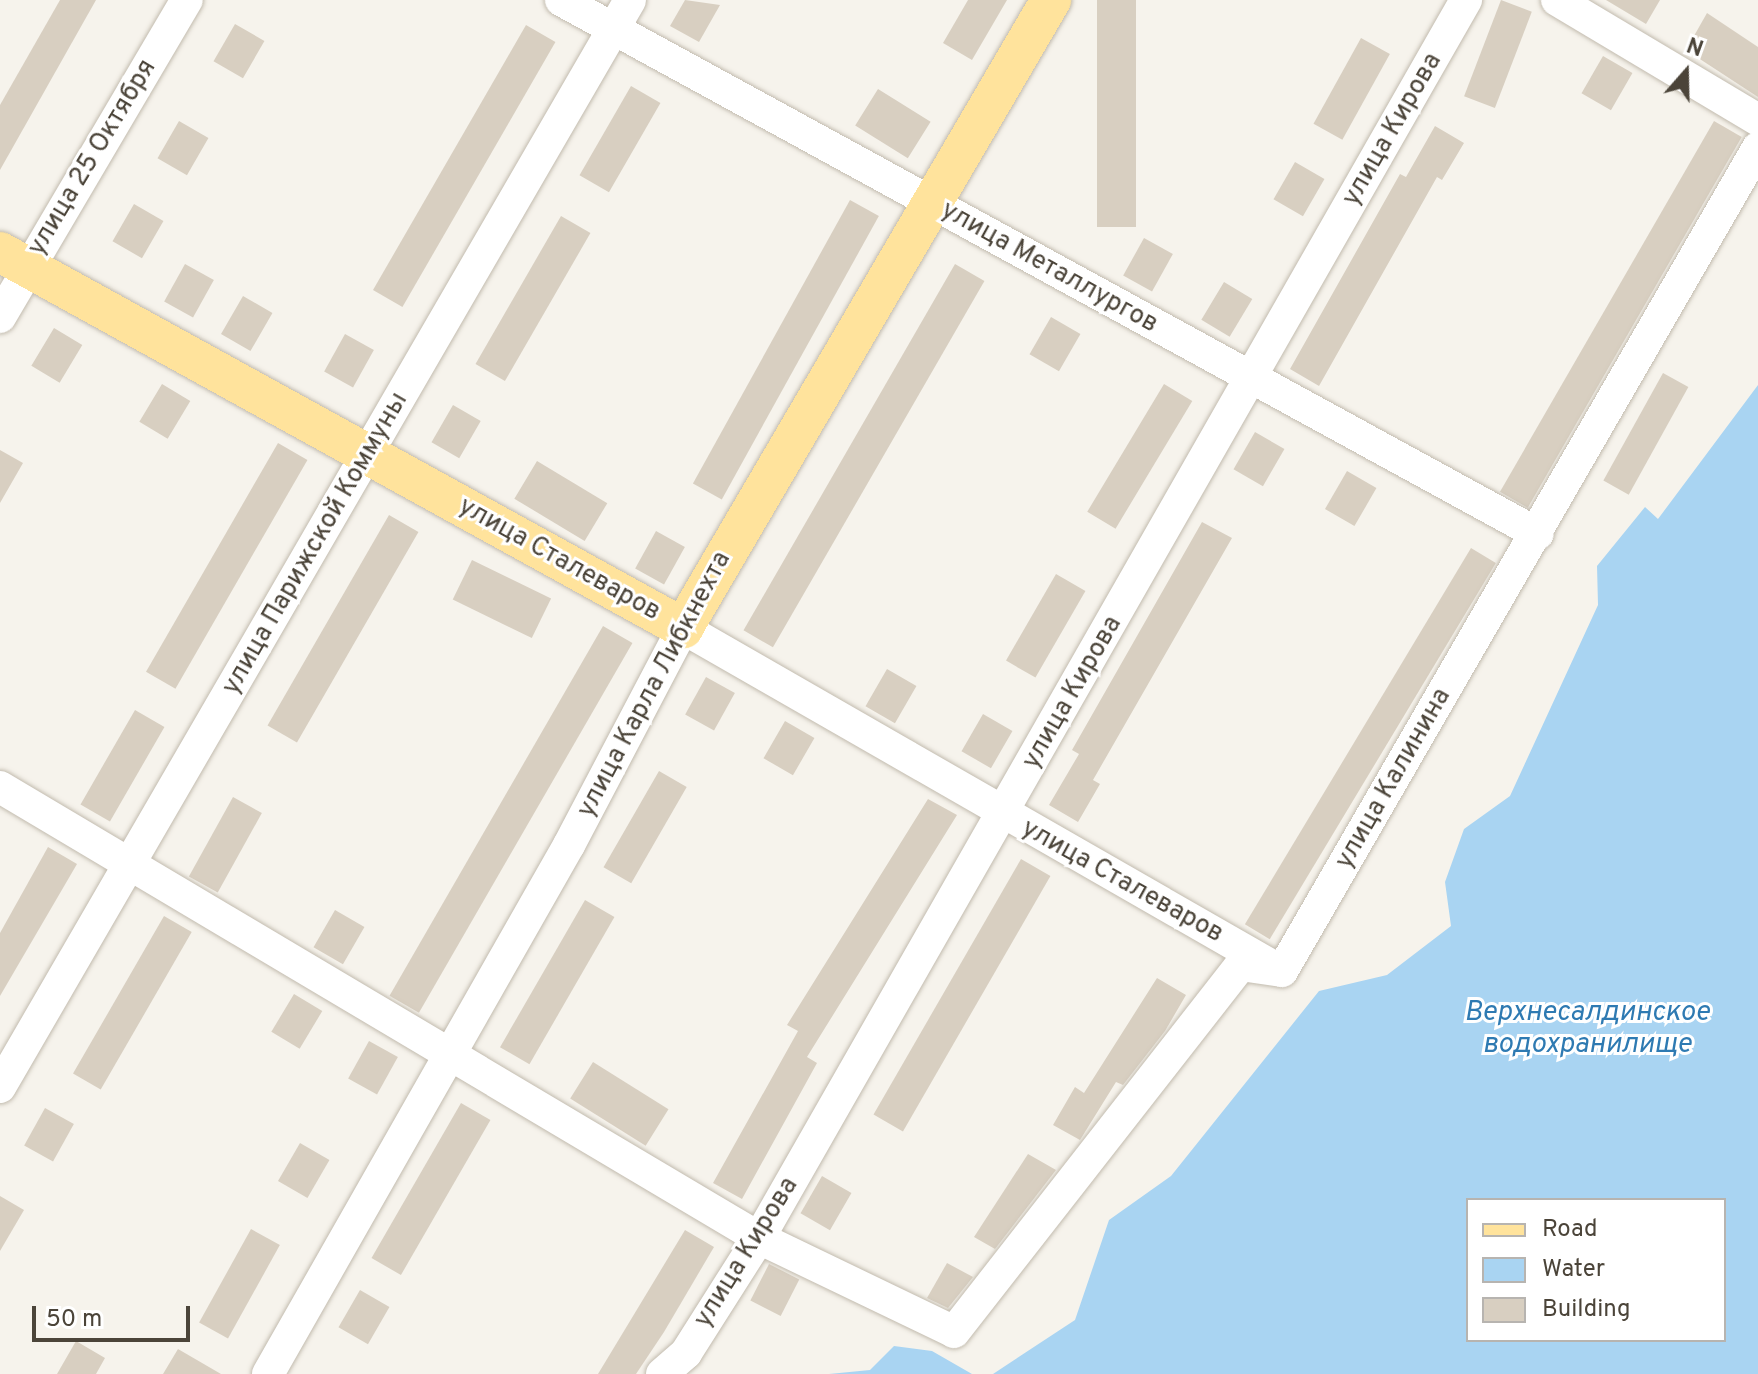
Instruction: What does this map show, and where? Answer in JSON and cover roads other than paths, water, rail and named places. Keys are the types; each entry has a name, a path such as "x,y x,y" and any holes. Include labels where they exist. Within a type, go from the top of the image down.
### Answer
{"main road":[{"name":"улица Карла Либкнехта","path":"683,628 1051,0"},
{"name":"улица Сталеваров","path":"14,260 683,628"}],"street":[{"name":"улица 25 Октября","path":"0,317 14,260 187,0"},
{"name":"улица Металлургов","path":"561,0 612,31 932,202 1250,381 1538,534"},
{"name":"улица Парижской Коммуны","path":"0,1087 134,863 630,0"},
{"name":"улица Кирова","path":"662,1374 686,1353 759,1238 1466,0"},
{"path":"1557,0 1758,120"},
{"name":"улица Калинина","path":"1282,971 1538,534 1758,148"},
{"name":"улица Сталеваров","path":"683,628 1003,815 1282,971"},
{"name":"улица Карла Либкнехта","path":"268,1374 444,1054 569,845 683,628"},
{"path":"0,787 134,863 444,1054 759,1238 954,1332 1241,965 1282,971"}],"water":[{"name":"Верхнесалдинское водохранилище","path":"1758,385 1758,1374 993,1374 1075,1320 1109,1220 1171,1176 1319,991 1387,975 1451,926 1445,882 1464,829 1510,796 1598,605 1597,566 1645,507 1658,519"},
{"path":"894,1346 932,1351 972,1374 829,1374 870,1370"}]}
